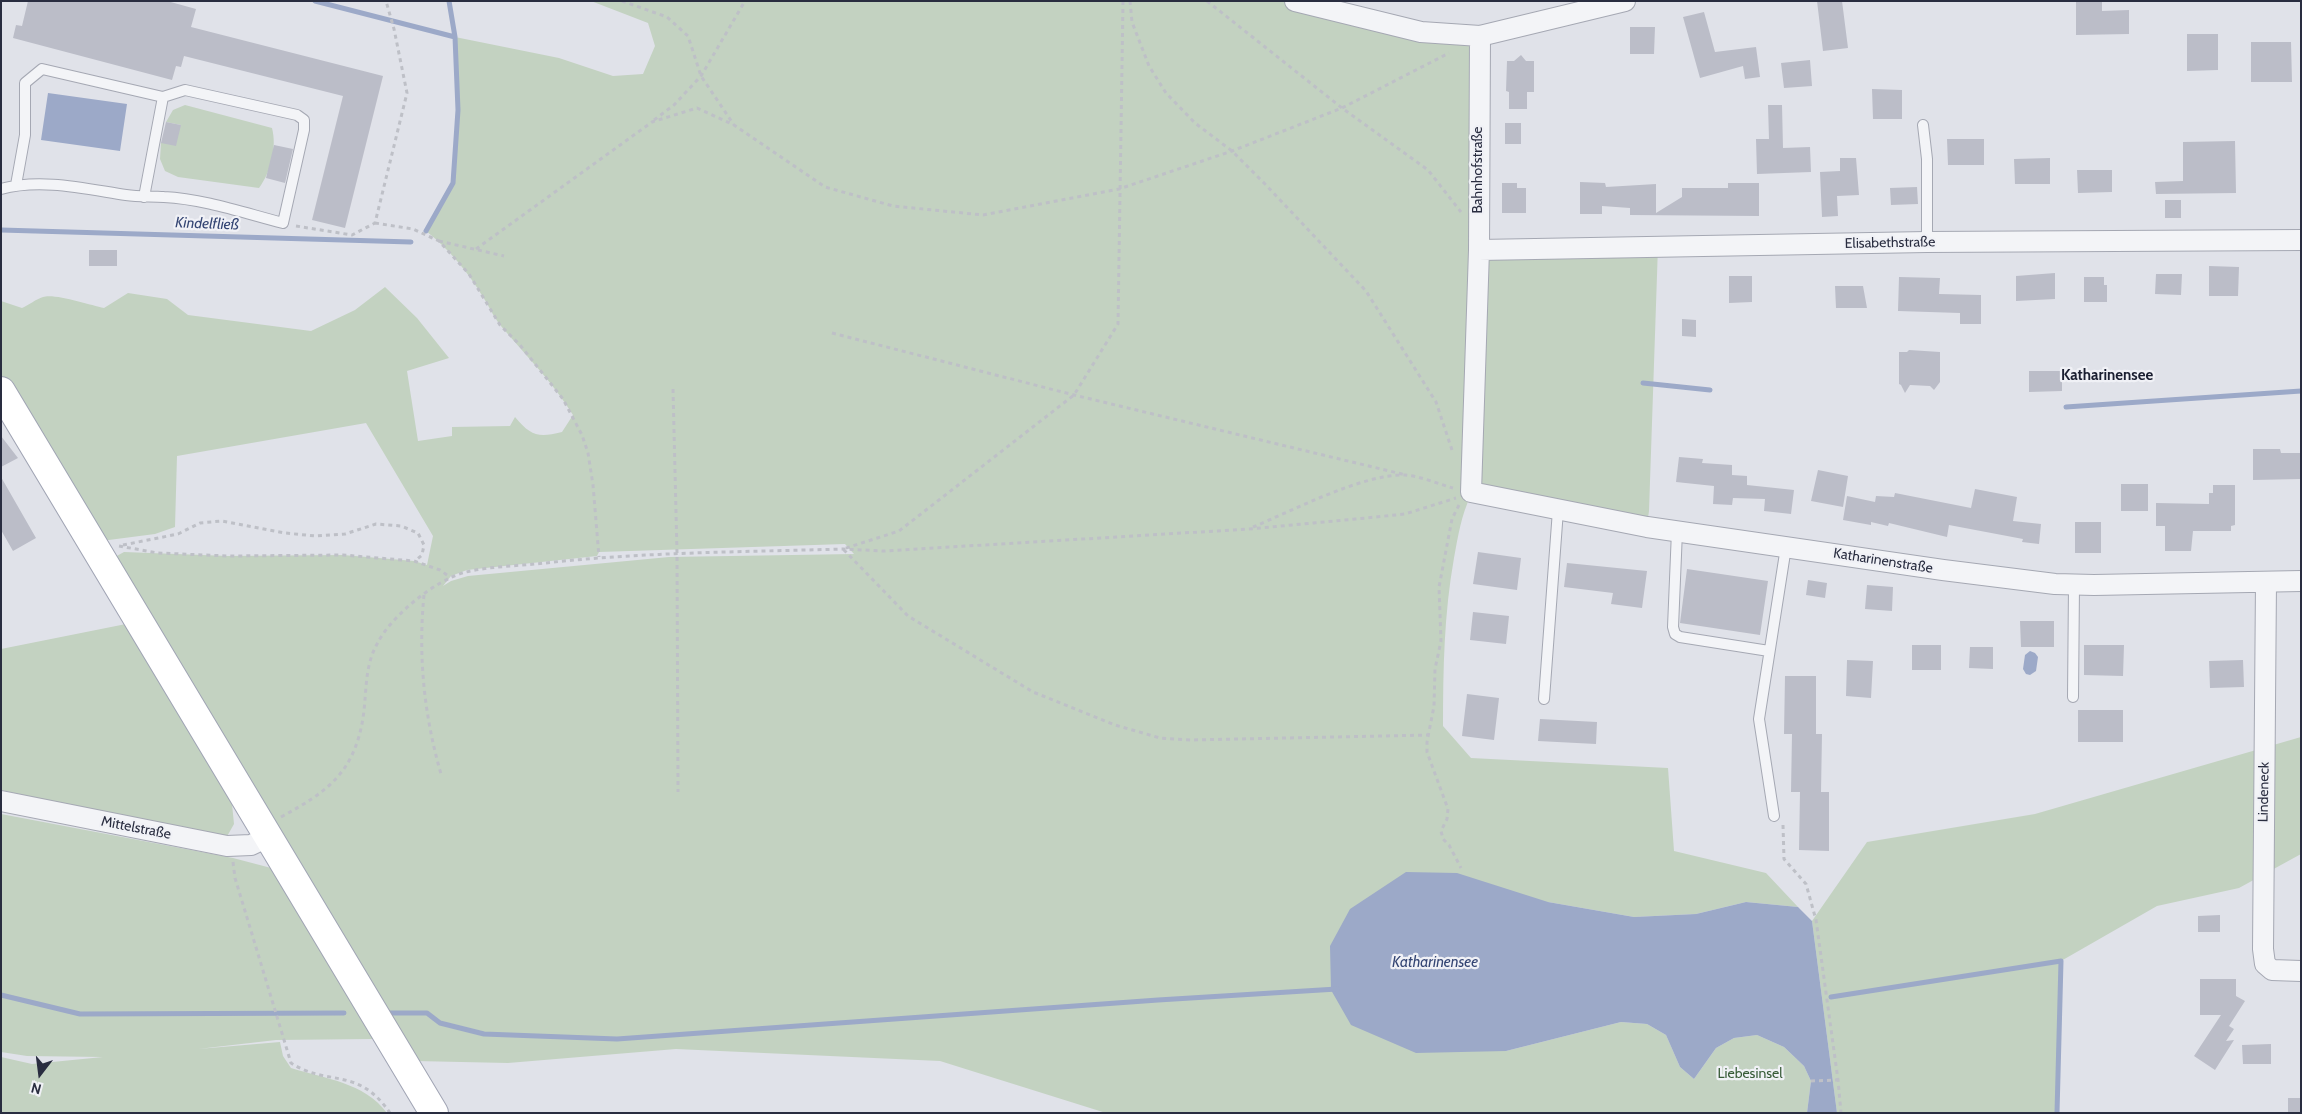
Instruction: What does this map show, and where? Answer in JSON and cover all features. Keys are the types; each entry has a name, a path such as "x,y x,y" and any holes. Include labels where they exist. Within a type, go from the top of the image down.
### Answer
{"main road":[{"path":"1,391 111,550 270,836 434,1113"}],"street":[{"path":"1295,1 1421,32 1480,36 1625,1"},
{"name":"Bahnhofstraße","path":"1467,494 1478,242 1480,36"},
{"name":"Elisabethstraße","path":"1478,242 2301,240"},
{"name":"Katharinenstraße","path":"1467,494 1676,531 1943,570 2074,585 2301,581"},
{"name":"Lindeneck","path":"2266,582 2263,949 2265,964 2272,970 2301,971"},
{"name":"Mittelstraße","path":"1,801 233,846 251,845 270,836"}],"lane":[{"path":"1,189 16,185 61,186 144,198 164,197 214,205 283,223 304,130 304,120 297,115 185,90 164,98 42,69 25,83 25,135 16,185"},
{"path":"144,198 164,98"},
{"path":"1923,125 1927,159 1927,242"},
{"path":"1544,699 1558,510"},
{"path":"1676,531 1673,627 1675,634 1680,637 1769,651"},
{"path":"1774,816 1759,720 1786,547"},
{"path":"2073,697 2074,585"}],"path":[{"path":"375,223 408,93 386,1"},
{"path":"622,1 667,17 688,36 701,76 734,125"},
{"path":"476,249 674,105 701,76 745,1"},
{"path":"843,549 899,531 1074,395 1118,324 1123,1"},
{"path":"1130,1 1132,22 1149,66 1166,93 1195,123 1232,151 1366,292 1436,402 1454,455"},
{"path":"1207,1 1342,108 1428,170 1478,242"},
{"path":"652,122 697,108 734,125 825,186 894,206 983,215 1119,189 1232,151 1342,108 1480,36"},
{"path":"283,223 352,234 375,223 413,229 439,241 504,256"},
{"path":"439,241 469,274 500,325 546,376 573,415 588,454 593,485 599,557"},
{"path":"832,333 1074,395 1406,475 1467,494"},
{"path":"673,389 677,553 678,792"},
{"path":"1249,528 1361,482 1406,475"},
{"path":"270,836 280,818 316,798 344,770 355,747 363,717 367,667 377,643 396,620 424,594 438,583 466,572 599,557 843,549 884,551 1249,528 1405,514 1438,505 1467,494"},
{"path":"1460,868 1449,845 1442,839 1441,831 1447,819 1448,809 1427,752 1427,742 1434,706 1434,676 1440,641 1439,587 1452,519 1467,494"},
{"path":"111,550 178,534 200,523 222,521 285,534 316,536 345,534 376,524 400,526 418,533 424,545 422,555 414,561"},
{"path":"843,549 908,616 1033,692 1115,725 1160,738 1190,740 1429,736"},
{"path":"111,550 228,556 342,555 414,561 440,570 451,578"},
{"path":"424,594 420,631 422,676 433,745 441,774"},
{"path":"1774,816 1783,824 1784,859 1806,884 1816,920 1841,1113"},
{"path":"233,846 234,878 291,1063 308,1072 340,1077 363,1086 381,1100 390,1113"},
{"path":"1811,1081 1836,1080"}],"green space":[{"name":"Liebesinsel","path":"591,1 1295,1 1480,36 1479,250 1658,246 1649,511 1647,525 1471,495 1458,534 1448,600 1443,726 1471,758 1668,768 1674,851 1766,873 1798,907 1746,902 1696,914 1634,917 1548,902 1506,1051 1621,1022 1647,1024 1666,1035 1680,1067 1694,1079 1716,1048 1734,1038 1757,1035 1784,1047 1804,1066 1811,1081 1807,1113 1106,1113 940,1061 676,1049 508,1063 415,1061 113,558 124,552 228,556 343,555 414,561 427,565 433,536 366,423 177,456 175,527 155,534 101,541 1,379 1,301 22,308 48,296 104,308 128,293 167,299 188,315 311,331 355,310 385,287 417,318 449,358 407,371 418,441 452,436 452,427 510,426 515,417 526,428 536,434 547,435 562,432 573,415 565,403 548,380 498,323 464,270 450,253 426,231 453,183 458,110 455,37 559,58 613,76 643,74 655,46 648,23","holes":["845,544 854,554 669,557 468,576 451,581 443,586 451,576 467,570 597,556 599,552"]},
{"path":"185,105 272,128 274,143 272,159 267,175 259,188 178,177 165,171 160,159 161,143 181,125 166,122 173,110"},
{"path":"126,624 232,804 234,824 225,840 1,790 1,649"},
{"path":"2301,737 2301,854 2239,888 2157,906 2061,961 2057,1113 1837,1113 1812,921 1867,842 2035,814"},
{"path":"1,814 233,858 275,869 373,1039 276,1040 198,1049 280,1042 283,1056 291,1068 355,1088 367,1094 387,1113 1,1113 1,1057 32,1064 103,1057 27,1056 1,1052"}],"water":[{"path":"48,93 127,104 120,151 41,140"},
{"path":"2030,651 2038,657 2036,671 2030,675 2026,674 2023,669 2025,655"},
{"name":"Katharinensee","path":"1406,872 1457,873 1548,902 1634,917 1696,914 1746,902 1798,907 1812,921 1837,1113 1807,1113 1811,1081 1804,1066 1784,1047 1757,1035 1734,1038 1716,1048 1694,1079 1680,1067 1666,1035 1647,1024 1621,1022 1506,1051 1416,1053 1351,1025 1331,990 1330,946 1350,909"}],"building":[{"path":"28,1 167,1 196,9 191,27 383,76 345,228 312,220 343,96 184,56 181,67 176,66 172,80 13,38 16,25 22,26"},
{"path":"1817,1 1842,1 1848,48 1823,51"},
{"path":"2076,1 2102,1 2102,11 2129,10 2129,34 2076,35"},
{"path":"1704,12 1715,52 1756,47 1760,77 1745,79 1743,66 1700,78 1683,17"},
{"path":"1630,27 1655,27 1654,54 1630,54"},
{"path":"2187,34 2218,34 2218,70 2187,71"},
{"path":"2251,42 2291,42 2292,82 2251,82"},
{"path":"1521,55 1526,61 1534,61 1534,92 1527,92 1527,109 1509,109 1509,92 1506,91 1507,61 1514,61"},
{"path":"1810,60 1812,86 1784,88 1781,63"},
{"path":"1872,89 1902,90 1902,119 1873,119"},
{"path":"1768,105 1782,105 1783,148 1810,147 1811,172 1757,174 1756,139 1769,139"},
{"path":"166,122 181,125 176,146 161,143"},
{"path":"1505,123 1521,123 1521,144 1505,144"},
{"path":"1947,139 1984,139 1984,165 1948,165"},
{"path":"2235,141 2236,193 2156,194 2155,182 2183,181 2183,142"},
{"path":"274,145 293,149 285,183 266,178"},
{"path":"1840,158 1856,158 1859,195 1837,196 1838,216 1822,217 1820,172 1840,171"},
{"path":"2050,158 2050,184 2015,184 2014,159"},
{"path":"2077,170 2112,170 2112,192 2078,193"},
{"path":"1580,182 1605,183 1606,187 1656,184 1656,213 1682,197 1682,188 1728,188 1728,183 1759,183 1759,216 1630,215 1630,208 1602,206 1602,214 1580,214"},
{"path":"1502,183 1517,183 1517,188 1526,188 1526,213 1502,213"},
{"path":"1917,187 1918,204 1891,205 1890,188"},
{"path":"2165,200 2181,200 2181,218 2165,218"},
{"path":"89,250 117,250 117,266 89,266"},
{"path":"2209,266 2239,267 2238,296 2209,296"},
{"path":"2055,273 2055,299 2016,301 2016,276"},
{"path":"2156,274 2182,274 2181,295 2155,294"},
{"path":"1729,276 1752,276 1752,302 1729,303"},
{"path":"1899,277 1940,278 1939,294 1981,295 1981,324 1960,324 1960,313 1898,311"},
{"path":"2084,277 2104,277 2104,285 2107,285 2107,302 2084,302"},
{"path":"1835,286 1863,286 1867,308 1836,308"},
{"path":"1682,319 1696,320 1696,337 1682,336"},
{"path":"1909,350 1940,352 1940,382 1934,390 1930,386 1910,385 1905,393 1899,384 1899,352 1907,352"},
{"path":"2029,371 2062,371 2062,391 2029,392"},
{"path":"1,436 18,458 1,467"},
{"path":"2253,449 2280,449 2281,453 2301,453 2301,479 2253,480"},
{"path":"1679,457 1703,459 1702,463 1732,465 1732,475 1747,476 1747,485 1794,490 1791,514 1764,511 1765,499 1733,498 1732,505 1713,504 1714,486 1676,482"},
{"path":"1818,470 1848,476 1843,507 1811,501"},
{"path":"1,477 36,538 13,551 1,530"},
{"path":"2121,484 2148,484 2148,511 2121,511"},
{"path":"2213,485 2235,485 2235,525 2231,526 2231,531 2193,531 2191,551 2165,551 2165,526 2156,526 2156,503 2209,504 2209,493 2213,493"},
{"path":"1975,489 2017,497 2013,521 2041,524 2039,544 2022,542 2023,539 1949,525 1947,537 1889,523 1888,526 1871,522 1871,525 1843,520 1847,496 1875,502 1876,496 1894,497 1895,493 1971,508"},
{"path":"2075,522 2101,522 2101,553 2075,553"},
{"path":"1478,552 1521,558 1517,590 1473,584"},
{"path":"1567,563 1647,571 1642,608 1611,604 1613,593 1564,587"},
{"path":"1687,569 1768,581 1760,635 1680,623"},
{"path":"1808,580 1827,583 1825,598 1806,595"},
{"path":"1867,585 1893,587 1892,611 1865,609"},
{"path":"1473,612 1509,616 1506,644 1470,640"},
{"path":"2020,621 2054,621 2054,647 2021,647"},
{"path":"1912,645 1941,645 1941,670 1912,670"},
{"path":"2084,645 2124,645 2123,676 2084,675"},
{"path":"1970,647 1993,647 1993,669 1969,668"},
{"path":"1847,660 1873,661 1871,698 1846,696"},
{"path":"2243,660 2244,687 2210,688 2209,661"},
{"path":"1785,676 1816,676 1816,734 1822,734 1821,792 1829,792 1829,851 1799,850 1800,792 1791,792 1792,734 1784,734"},
{"path":"1467,694 1499,698 1494,740 1462,736"},
{"path":"2078,710 2123,710 2123,742 2078,742"},
{"path":"1540,719 1597,722 1596,744 1538,741"},
{"path":"2220,915 2220,932 2198,932 2198,916"},
{"path":"2200,979 2236,979 2236,996 2245,1001 2229,1026 2234,1029 2226,1041 2234,1040 2215,1070 2194,1056 2221,1015 2200,1015"},
{"path":"2271,1044 2271,1064 2243,1064 2242,1045"},
{"path":"2288,1098 2301,1098 2301,1113 2288,1113"}],"waterway":[{"path":"315,1 455,37"},
{"name":"Kindelfließ","path":"426,231 453,183 458,110 455,37 449,1"},
{"name":"Kindelfließ","path":"1,230 411,242"},
{"path":"1643,383 1710,390"},
{"path":"2066,407 2301,391"},
{"path":"1831,997 2061,961 2057,1113"},
{"path":"389,1013 427,1013 440,1023 484,1034 617,1039 1337,989"},
{"path":"1,995 80,1014 344,1013"}],"district":[{"name":"Katharinensee","path":"2107,376"}]}
